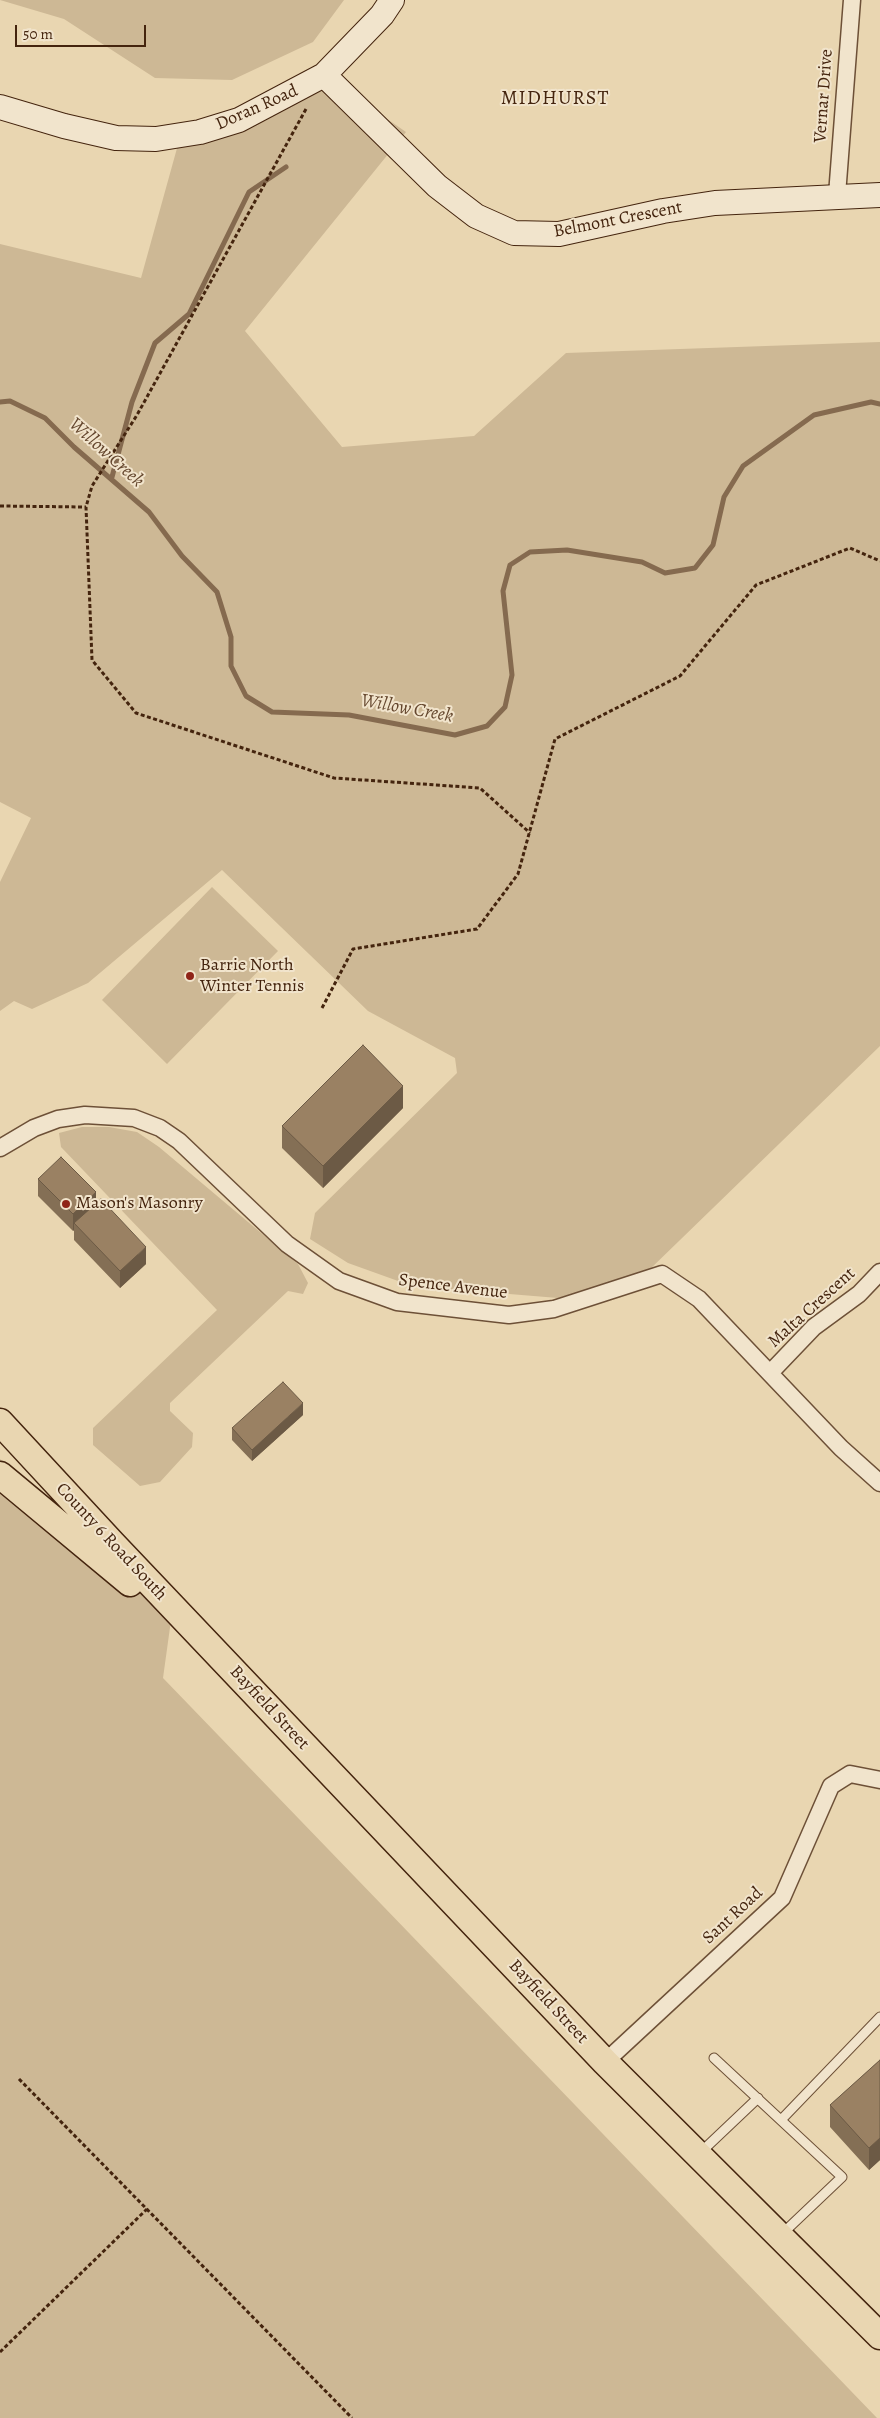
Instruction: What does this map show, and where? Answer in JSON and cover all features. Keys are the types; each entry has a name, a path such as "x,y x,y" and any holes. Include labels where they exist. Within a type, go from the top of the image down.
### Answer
{"main road":[{"name":"County 6 Road South","path":"0,1422 224,1660"},
{"path":"0,1475 224,1660"},
{"name":"Bayfield Street","path":"224,1660 605,2062 880,2336"}],"street":[{"name":"Doran Road","path":"0,106 64,126 116,138 156,139 200,132 239,120 324,75 382,15 392,0"},
{"name":"Vernar Drive","path":"837,195 852,0"},
{"name":"Belmont Crescent","path":"324,75 437,186 476,216 514,233 559,234 663,211 715,203 837,195 880,195"},
{"name":"Spence Avenue","path":"0,1148 34,1128 58,1119 84,1115 134,1118 160,1128 179,1141 286,1244 339,1281 397,1302 509,1315 554,1309 662,1274 699,1299 841,1448 880,1483"},
{"name":"Malta Crescent","path":"770,1374 814,1327 859,1294 880,1272"},
{"name":"Sant Road","path":"605,2062 782,1898 831,1786 850,1774 880,1780"}],"lane":[{"path":"781,2120 880,2017"},
{"path":"714,2058 842,2177 780,2237"},
{"path":"698,2155 758,2098"}],"path":[{"path":"324,75 136,416 92,486 86,507 92,660 136,712 334,778 480,788 530,833"},
{"path":"0,506 86,507"},
{"path":"322,1008 353,949 477,929 518,874 555,739 680,676 756,585 850,548 880,561"},
{"path":"19,2079 352,2418"},
{"path":"0,2352 147,2209"}],"shaded area":[{"path":"0,0 344,0 313,42 232,80 155,78 64,19"},
{"path":"325,76 406,132 245,331 342,447 474,436 566,353 880,342 880,1046 646,1273 558,1298 412,1286 348,1263 310,1239 315,1213 457,1073 455,1058 368,1011 222,870 88,983 32,1009 14,1001 0,1011 0,882 31,818 0,802 0,244 141,278 184,123 234,114"},
{"name":"Barrie North Winter Tennis","path":"212,887 278,951 167,1064 102,1000"},
{"path":"82,1127 109,1127 137,1132 159,1147 298,1264 308,1283 303,1294 288,1291 170,1403 170,1411 193,1433 192,1447 160,1482 140,1486 93,1445 93,1428 217,1310 61,1147 59,1133"},
{"path":"0,1459 25,1478 172,1613 163,1678 877,2418 0,2418"}],"building":[{"path":"363,1045 403,1086 323,1166 282,1126"},
{"path":"61,1157 96,1192 73,1214 38,1179"},
{"path":"101,1199 146,1247 120,1271 74,1223"},
{"path":"283,1382 303,1403 252,1450 232,1428"},
{"path":"880,2060 880,2138 869,2148 830,2105"}],"waterway":[{"path":"112,477 132,402 155,343 189,314 249,192 286,167"},
{"name":"Willow Creek","path":"0,402 10,401 45,418 74,447 149,512 182,556 217,592 231,637 231,666 246,696 272,712 349,715 455,735 487,726 505,707 512,675 503,591 510,565 530,552 567,550 642,562 665,573 695,568 713,545 724,497 743,466 814,415 871,402 880,404"}],"place":[{"name":"Barrie North Winter Tennis","path":"190,976"},
{"name":"Mason's Masonry","path":"66,1204"}],"district":[{"name":"MIDHURST","path":"555,99"}]}
